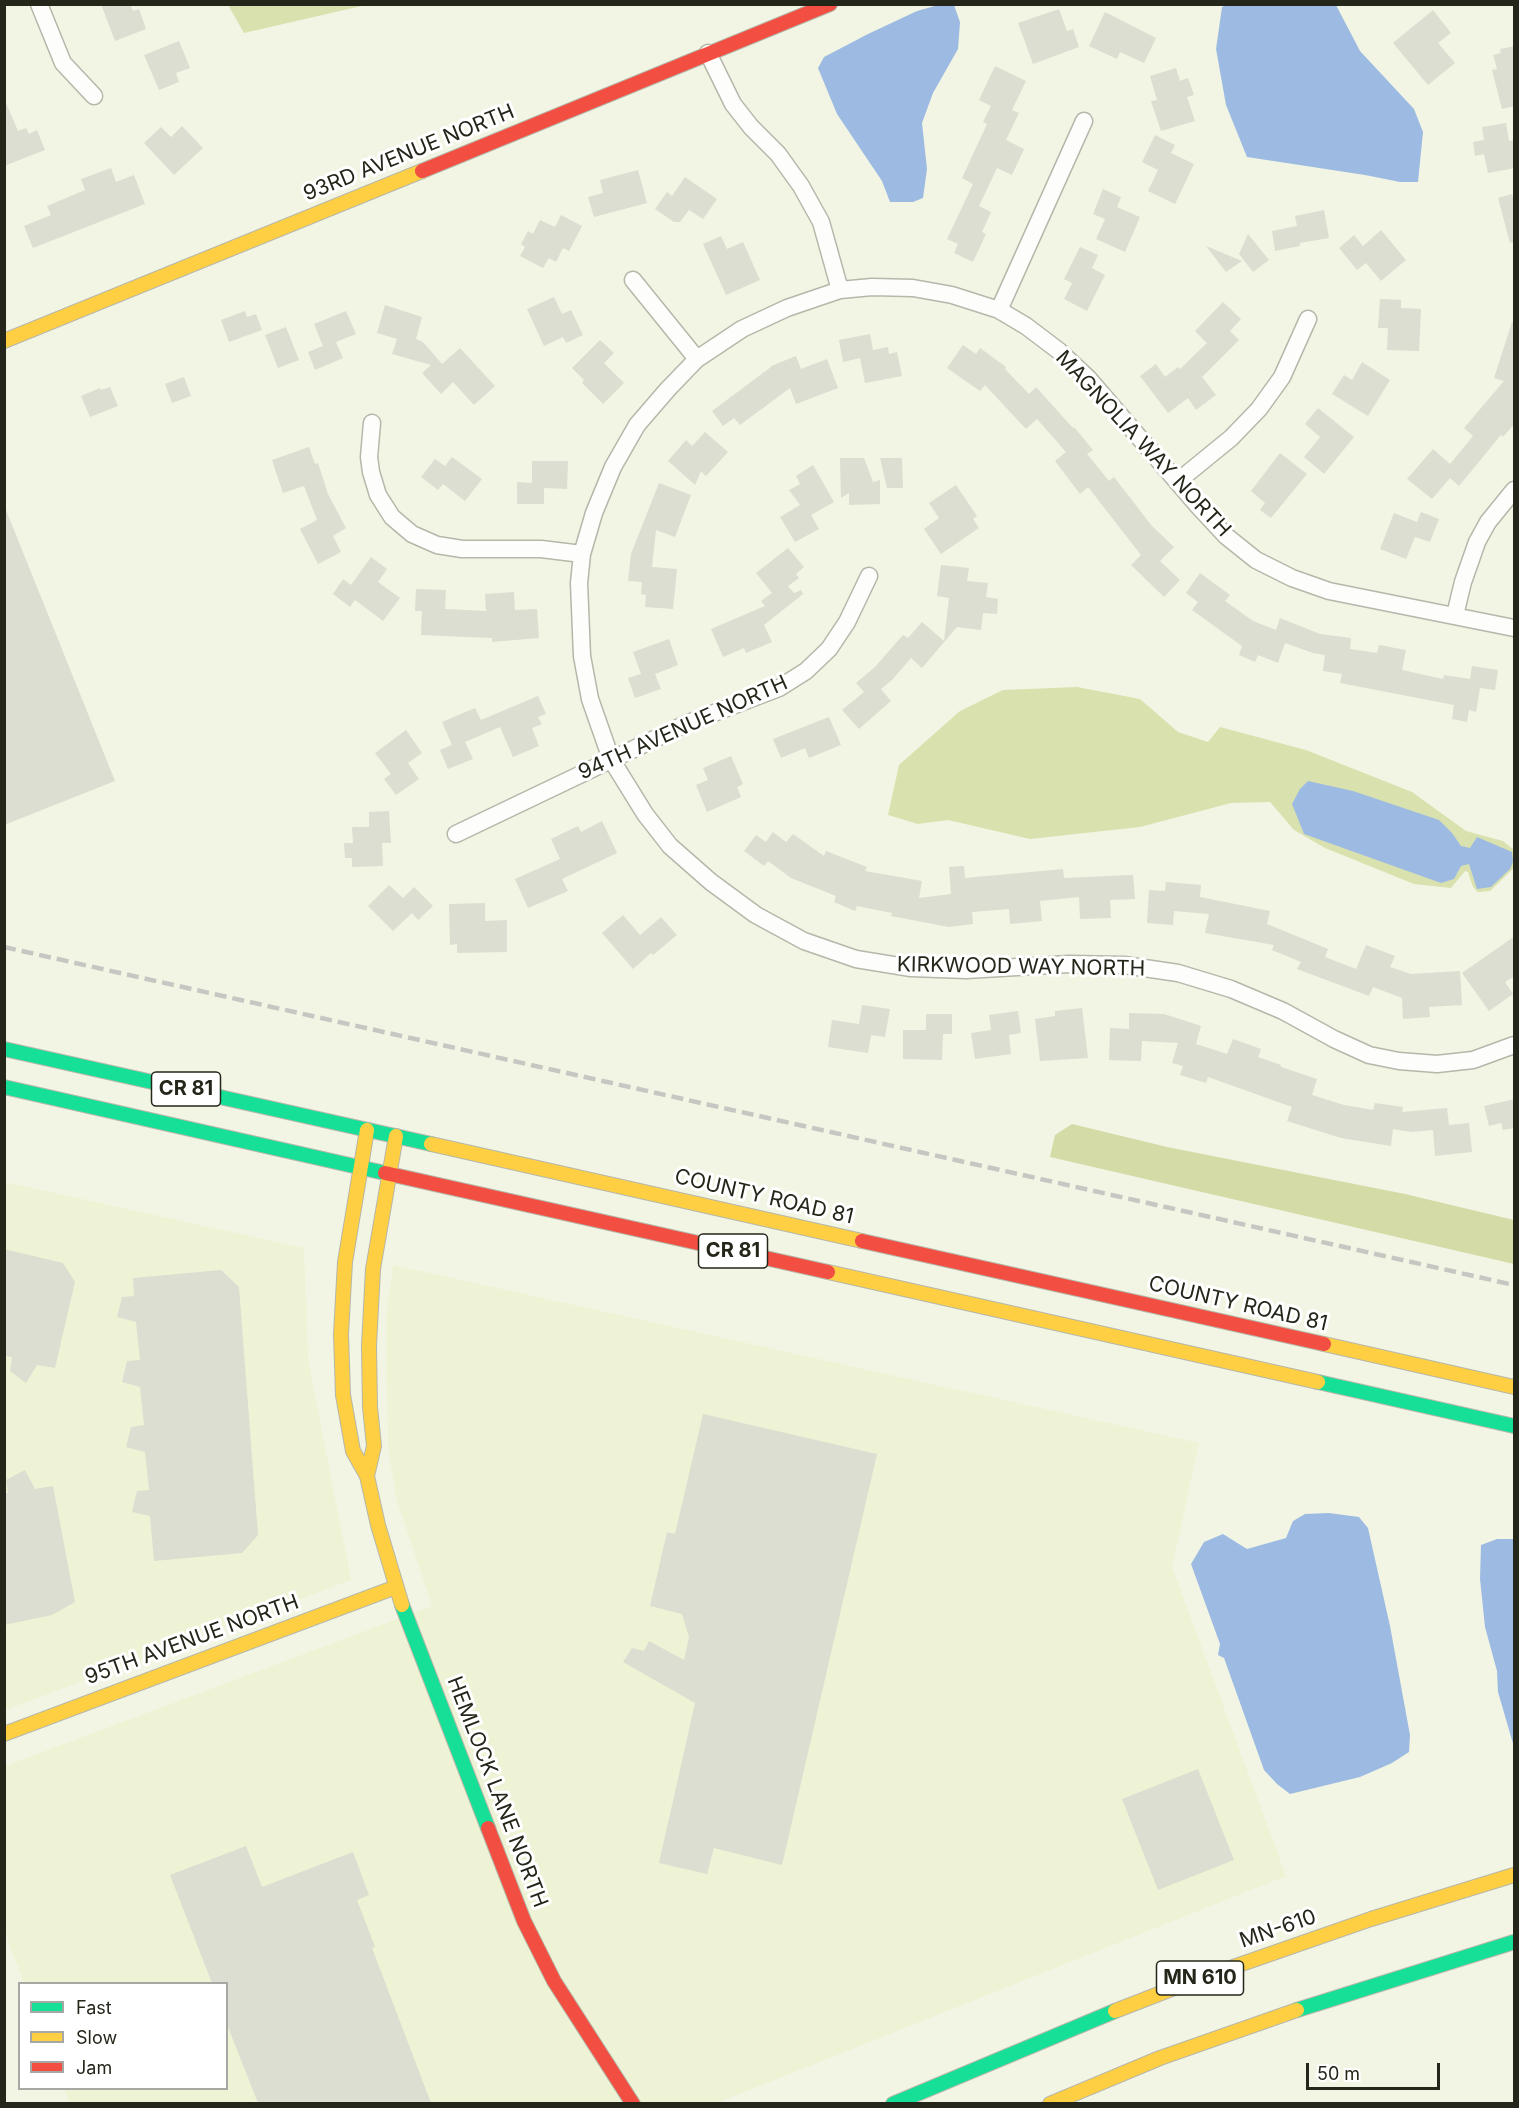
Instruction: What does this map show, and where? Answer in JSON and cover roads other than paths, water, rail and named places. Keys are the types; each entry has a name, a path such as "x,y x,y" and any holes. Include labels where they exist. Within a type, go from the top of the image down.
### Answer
{"main road":[{"name":"93RD AVENUE NORTH","path":"4,341 830,4"},
{"name":"COUNTY ROAD 81","path":"4,1049 1515,1387"},
{"name":"CR 81","path":"4,1088 1515,1426"},
{"name":"HEMLOCK LANE NORTH","path":"367,1130 345,1262 341,1334 343,1395 352,1451 368,1476 378,1525 396,1587 524,1922 554,1982 633,2103"},
{"name":"HEMLOCK LANE NORTH","path":"368,1476 374,1446 370,1407 369,1346 373,1269 396,1136"},
{"name":"95TH AVENUE NORTH","path":"4,1734 396,1587"},
{"name":"MN-610","path":"893,2103 1187,1983 1327,1934 1515,1875"},
{"name":"MN 610","path":"1050,2103 1160,2058 1330,1998 1515,1942"},
{"path":"1218,2038 1405,1990"}],"street":[{"path":"39,4 63,63 94,96"},
{"path":"708,53 733,104 751,128 778,154 801,186 821,222 840,290"},
{"path":"999,310 1084,121"},
{"path":"633,280 697,359"},
{"name":"MAGNOLIA WAY NORTH","path":"840,290 872,287 914,288 952,295 999,310 1026,326 1059,351 1088,378 1226,536 1256,560 1292,578 1329,591 1515,628"},
{"name":"KIRKWOOD WAY NORTH","path":"840,290 787,308 742,329 697,359 637,425 609,476 594,513 582,554 579,609 582,656 590,699 611,759 645,814 670,846 711,882 756,915 804,941 856,959 911,968 966,970 1069,964 1124,965 1178,973 1231,989 1283,1011 1369,1055 1399,1061 1437,1064 1473,1060 1515,1045"},
{"path":"1177,482 1231,438 1260,410 1282,377 1308,319"},
{"path":"372,423 369,457 378,495 392,517 412,534 437,545 462,549 541,549 582,554"},
{"path":"1455,615 1463,582 1477,542 1488,522 1515,490"},
{"name":"94TH AVENUE NORTH","path":"456,834 688,723 779,688 806,671 830,649 847,622 869,576"}],"water":[{"path":"942,4 954,5 960,22 958,49 933,93 922,123 927,169 923,198 913,202 890,202 882,181 837,114 818,68 824,57 868,34 917,11"},
{"path":"1228,4 1336,5 1360,51 1414,109 1423,132 1418,182 1400,182 1247,157 1226,105 1216,49 1222,7"},
{"path":"1308,781 1353,791 1439,820 1461,846 1470,848 1477,837 1512,852 1513,862 1510,869 1491,887 1477,889 1469,864 1461,866 1454,879 1441,883 1304,834 1292,804 1300,789"},
{"path":"1329,1513 1359,1517 1368,1528 1390,1626 1410,1735 1409,1752 1392,1763 1360,1777 1290,1794 1264,1770 1224,1658 1218,1655 1220,1644 1191,1564 1204,1542 1223,1534 1247,1549 1286,1538 1293,1521 1305,1514"},
{"path":"1497,1539 1514,1539 1514,1747 1498,1692 1497,1671 1485,1627 1480,1579 1481,1545"}],"railway":[{"path":"4,947 1514,1285"}]}
